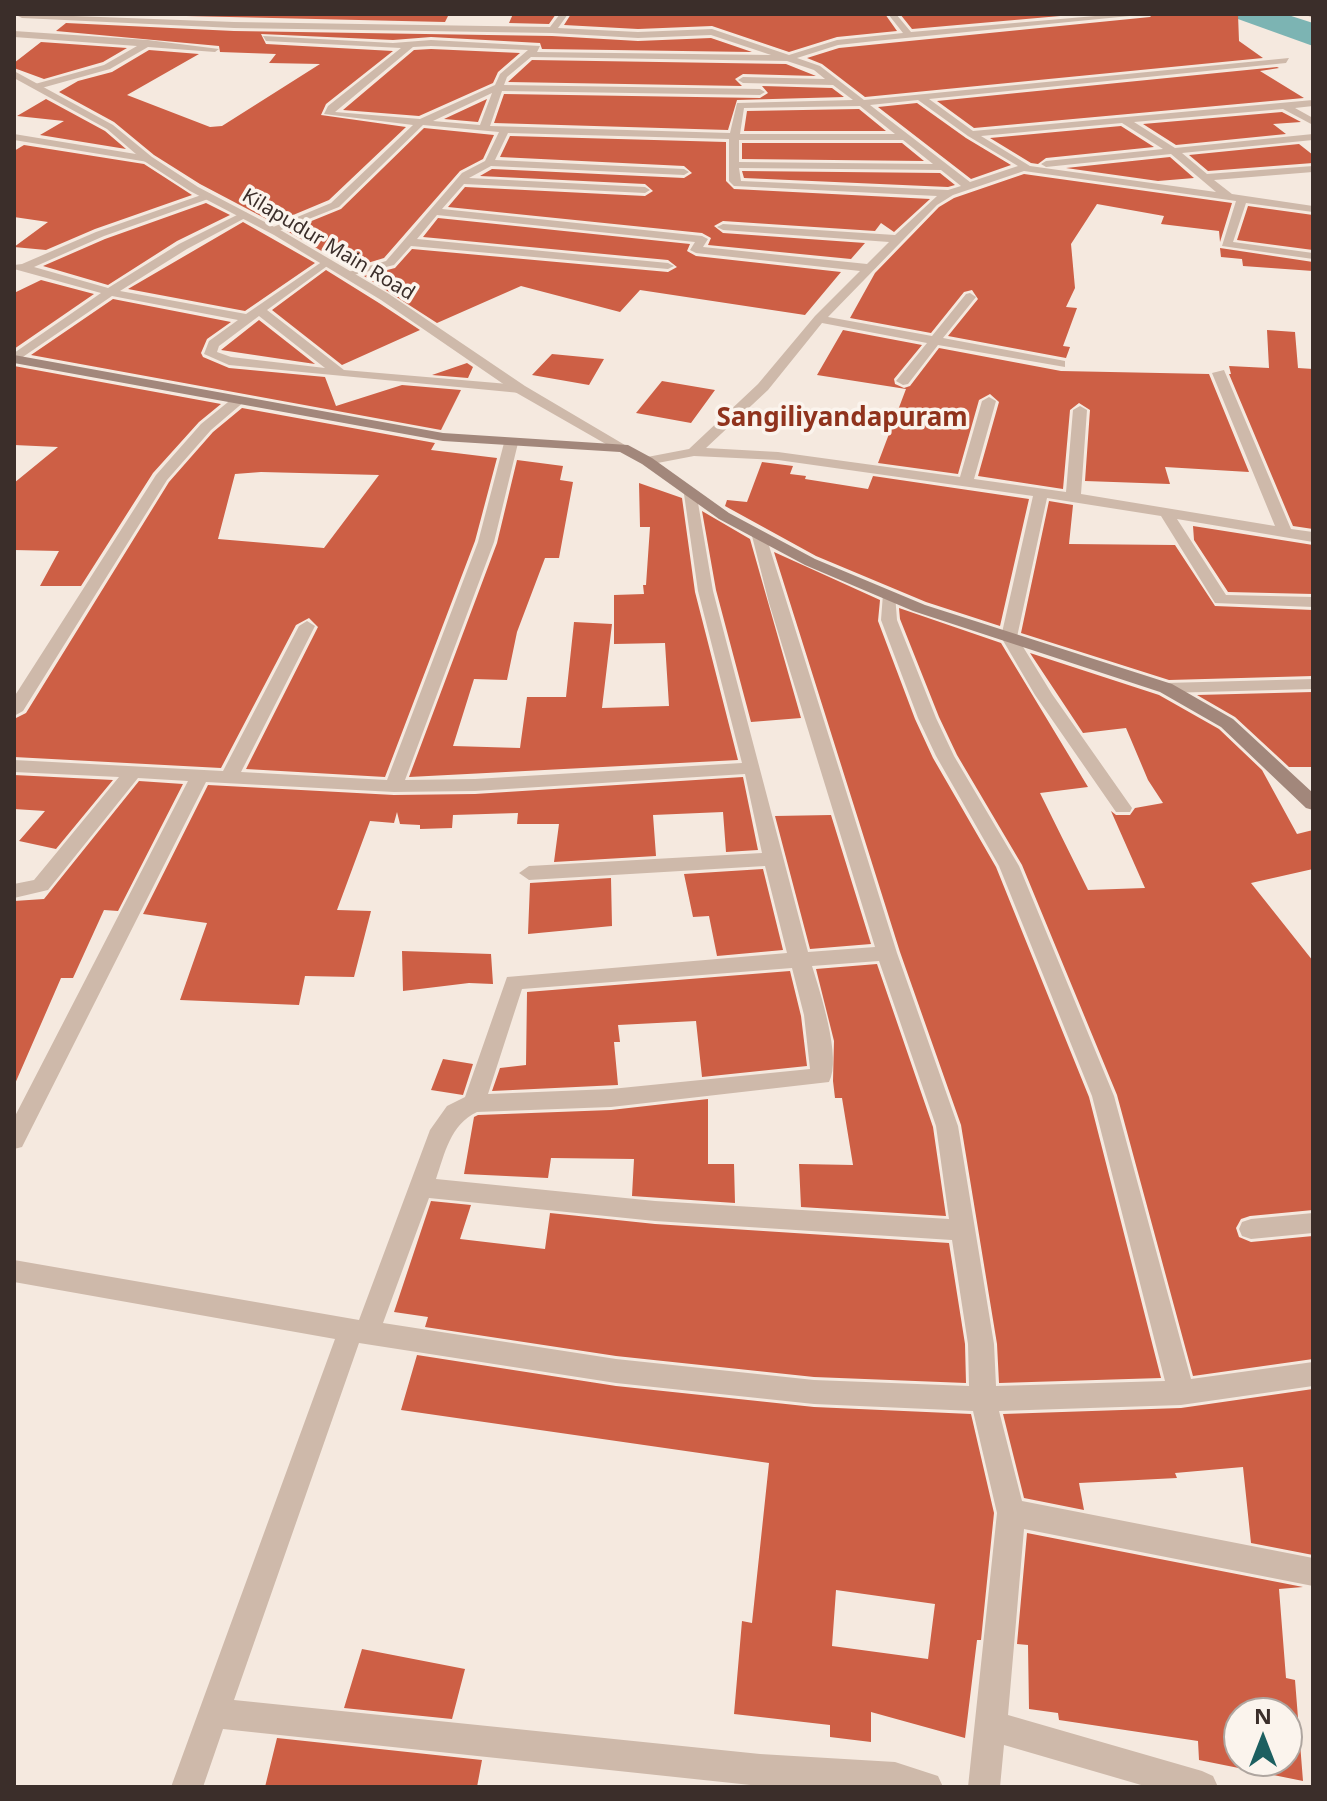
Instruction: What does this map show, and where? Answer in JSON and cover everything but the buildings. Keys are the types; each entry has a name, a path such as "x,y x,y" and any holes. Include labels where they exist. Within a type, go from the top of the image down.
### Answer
{"main road":[{"path":"14,359 443,437 623,448 760,536 889,597 1166,688 1227,723 1313,804"}],"street":[{"path":"38,86 107,67 146,45 181,14"},
{"path":"353,26 363,14"},
{"path":"484,128 492,112 496,88 503,76 537,48 564,14"},
{"path":"892,14 909,35"},
{"path":"1033,14 1052,22"},
{"path":"528,54 789,58 837,43 1109,15 1146,14"},
{"path":"21,17 552,30 638,35 712,32 817,68 968,186"},
{"path":"968,21 982,27"},
{"path":"14,34 215,49"},
{"path":"239,36 409,46 431,43 537,48"},
{"path":"409,46 331,108 329,114 505,130 735,137 905,137"},
{"path":"949,193 746,186 734,181 735,137 740,105 862,103 1286,60"},
{"path":"503,76 836,82"},
{"name":"Kilapudur Main Road","path":"16,78 38,86 110,127 148,159 207,196 349,275 520,389 623,448"},
{"path":"272,230 335,205 420,123 496,88 725,93 848,91"},
{"path":"920,97 1024,168 1313,209"},
{"path":"971,134 1313,103"},
{"path":"1285,106 1313,122"},
{"path":"1124,120 1173,151 1236,199"},
{"path":"349,275 390,263 461,181 489,163 505,130"},
{"path":"14,137 148,159"},
{"path":"694,452 763,387 819,319 869,268 933,203 949,193 1024,168 1313,137"},
{"path":"489,163 684,172"},
{"path":"734,165 940,167"},
{"path":"1206,177 1313,169"},
{"path":"461,181 645,190"},
{"path":"18,267 207,196"},
{"path":"1236,199 1226,244 1313,256"},
{"path":"436,212 702,239 696,250 869,268"},
{"path":"14,359 108,291 202,234 243,215"},
{"path":"723,227 898,239"},
{"path":"409,242 668,266"},
{"path":"326,262 213,344 210,354 229,361 340,374 520,389"},
{"path":"18,267 108,291 254,314 340,374"},
{"path":"903,381 970,297"},
{"path":"819,319 1060,364"},
{"path":"1219,373 1285,533"},
{"path":"14,711 161,478 206,427 238,401"},
{"path":"965,484 989,401"},
{"path":"1073,497 1080,410"},
{"path":"394,786 486,542 511,443"},
{"path":"647,461 694,452 778,456 1073,497 1313,537"},
{"path":"1041,493 1009,637 1044,695 1123,808"},
{"path":"187,1787 359,1332 442,1130 455,1112 474,1103 611,1098 821,1076 821,1053 800,959 706,597 693,535 691,494"},
{"path":"1165,511 1221,600 1313,602"},
{"path":"760,536 777,603 887,953 947,1126 981,1344 983,1399 1011,1513 984,1787"},
{"path":"889,597 889,620 912,682 945,756 1009,866 1103,1096 1181,1393"},
{"path":"228,779 307,626"},
{"path":"1166,688 1313,684"},
{"path":"14,766 394,786 475,785 752,768"},
{"path":"14,891 41,885 133,773"},
{"path":"14,1140 199,778"},
{"path":"529,873 774,859"},
{"path":"474,1103 514,982 887,953"},
{"path":"420,1187 655,1211 964,1230"},
{"path":"1251,1229 1313,1223"},
{"path":"14,1271 359,1332 616,1371 814,1392 983,1399 1181,1393 1313,1374"},
{"path":"1011,1513 1313,1572"},
{"path":"213,1713 760,1770 895,1778 927,1787"},
{"path":"989,1725 1202,1787"}],"water":[{"path":"1224,14 1285,14 1313,23 1313,46"}],"district":[{"name":"Sangiliyandapuram","path":"842,419"}]}
